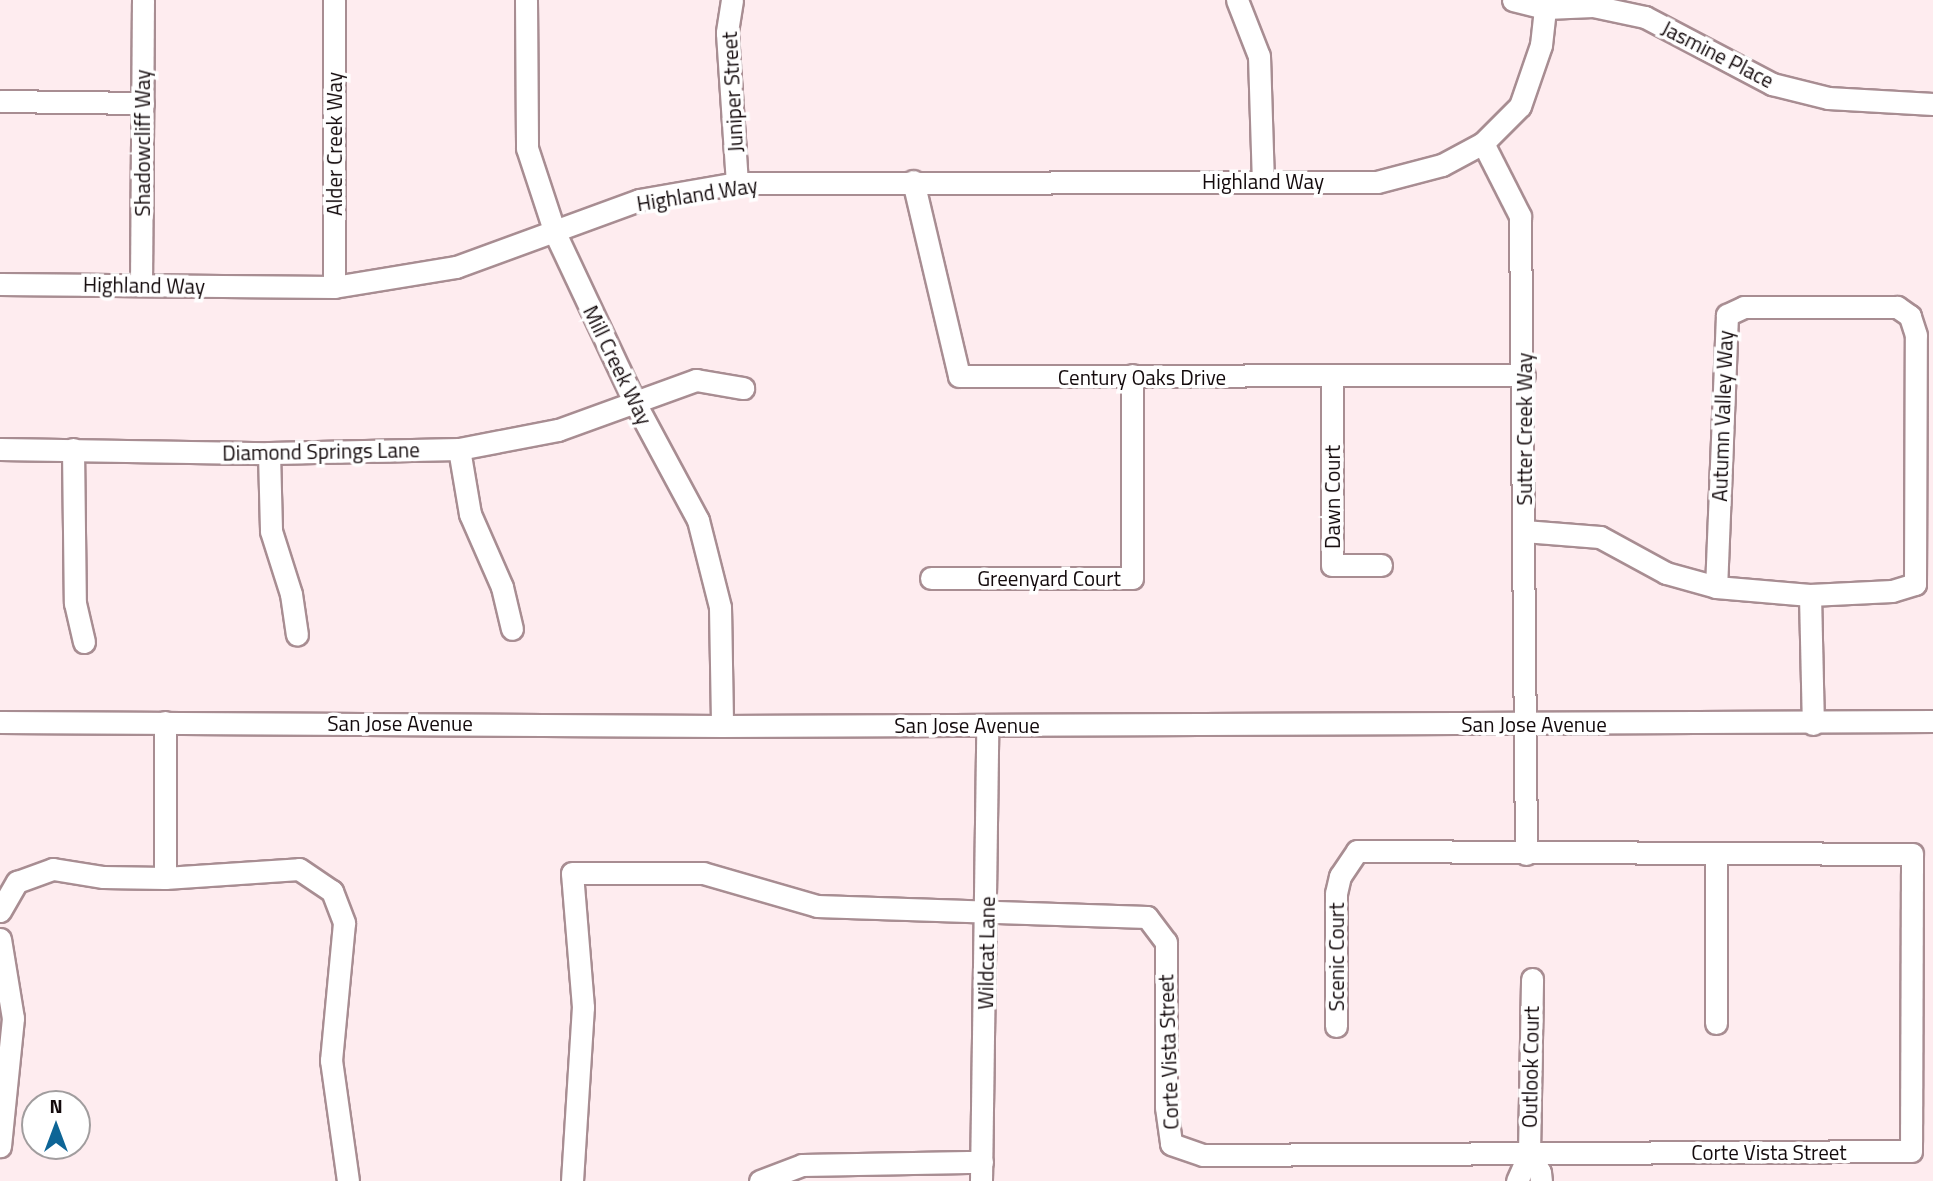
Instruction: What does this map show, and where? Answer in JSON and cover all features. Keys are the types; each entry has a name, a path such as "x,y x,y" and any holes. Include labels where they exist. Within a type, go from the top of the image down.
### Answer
{"street":[{"name":"Shadowcliff Way","path":"141,285 143,0"},
{"name":"Alder Creek Way","path":"334,0 334,287"},
{"name":"Mill Creek Way","path":"526,0 527,148 555,233 635,403 698,520 720,607 722,726"},
{"name":"Juniper Street","path":"732,0 727,33 737,183"},
{"path":"1237,0 1259,56 1263,180"},
{"name":"Jasmine Place","path":"1513,0 1593,6 1645,17 1772,84 1828,98 1933,104"},
{"name":"Highland Way","path":"0,284 334,287 456,267 555,233 639,200 737,183 1263,180 1377,182 1442,165 1483,143 1520,106 1541,45 1546,4"},
{"path":"0,101 143,103"},
{"name":"Sutter Creek Way","path":"1483,143 1520,216 1524,375 1522,724 1526,854"},
{"name":"Century Oaks Drive","path":"913,181 959,376 1132,375 1332,379 1524,375"},
{"name":"Autumn Valley Way","path":"1524,531 1601,537 1666,573 1716,587 1810,595 1892,591 1915,584 1916,335 1910,316 1897,307 1744,307 1727,315 1716,587"},
{"name":"Greenyard Court","path":"930,578 1132,578 1132,375"},
{"name":"Dawn Court","path":"1332,379 1332,565 1381,565"},
{"name":"Diamond Springs Lane","path":"0,449 269,453 459,449 558,430 696,380 743,388"},
{"path":"73,449 75,603 84,642"},
{"path":"459,449 470,514 502,587 512,629"},
{"path":"269,453 271,531 291,594 297,635"},
{"path":"1810,595 1813,724"},
{"name":"San Jose Avenue","path":"0,722 722,726 1813,724 1933,721"},
{"path":"165,722 165,878"},
{"name":"Wildcat Lane","path":"982,1172 988,909 987,725"},
{"name":"Corte Vista Street","path":"988,909 1147,917 1166,942 1166,1107 1171,1144 1203,1156 1911,1151 1912,854 1357,851"},
{"name":"Scenic Court","path":"1336,1026 1336,893 1340,876 1357,851"},
{"path":"1716,853 1716,1023"},
{"path":"0,911 17,882 52,869 103,877 165,878 299,869 332,891 344,923 331,1060 348,1181"},
{"path":"572,1181 583,1007 572,873 703,873 817,906 988,909"},
{"path":"0,939 13,1018 0,1146"},
{"name":"Outlook Court","path":"1528,1154 1532,979"},
{"path":"1517,1181 1528,1154"},
{"path":"1528,1154 1541,1172 1541,1181"},
{"path":"760,1181 802,1165 982,1172"}]}
